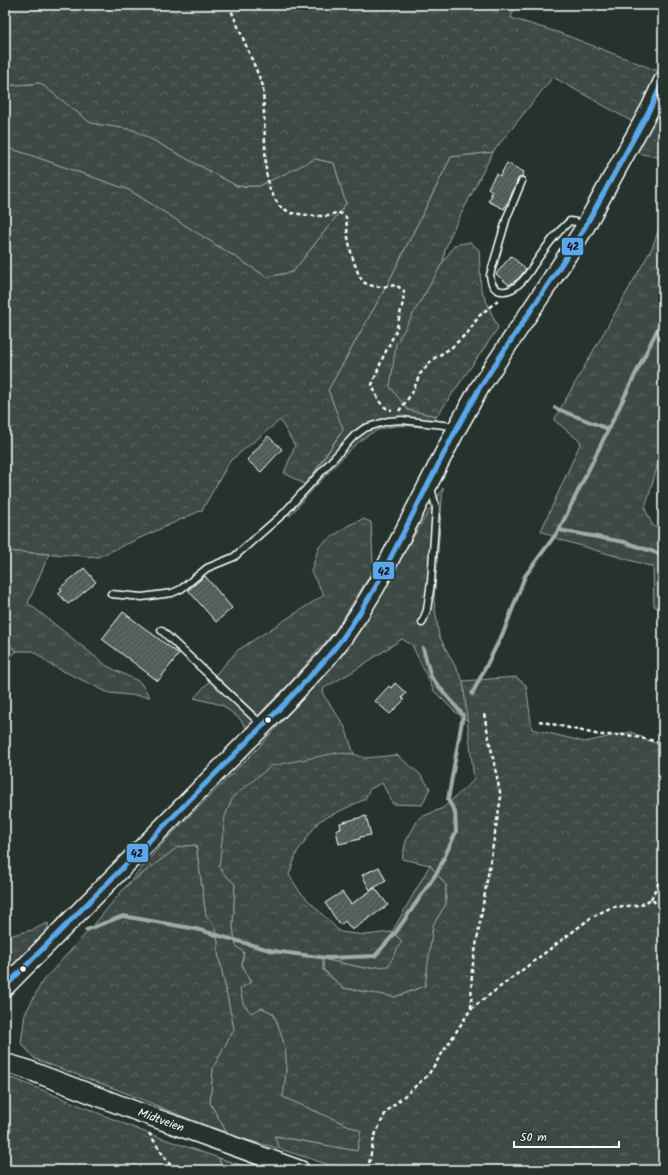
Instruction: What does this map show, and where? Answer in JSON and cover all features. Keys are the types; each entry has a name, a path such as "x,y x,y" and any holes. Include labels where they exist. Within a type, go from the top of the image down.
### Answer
{"main road":[{"path":"5,987 290,698 326,659 355,620 376,586 457,428 480,387 585,227 651,107 663,81"},
{"name":"Midtveien","path":"5,1052 23,1068"},
{"name":"Midtveien","path":"5,1063 23,1068 136,1111 300,1170"}],"lane":[{"path":"522,181 507,217 490,275 490,282 494,288 500,292 508,291 522,282 548,244 570,221 576,222 585,227"},
{"path":"111,594 142,597 172,593 181,589 207,568 234,557 283,514 354,436 365,428 388,421 402,420 452,426 457,428"},
{"path":"422,623 427,610 431,582 436,508 430,482"},
{"path":"161,630 262,725"}],"path":[{"path":"229,5 263,86 266,172 270,190 280,206 291,214 328,216 338,212 346,216 348,241 360,277 364,282 373,286 396,285 404,291 396,331 383,357 372,385 379,402 387,409 399,411"},
{"path":"399,411 412,393 420,374 428,364 451,348 470,331 479,316 508,291"},
{"path":"399,411 402,420"},
{"path":"471,1009 472,970 501,797 484,714"},
{"path":"539,721 600,736 628,735 663,743"},
{"path":"368,1170 374,1137 386,1112 428,1075 471,1009 592,917 612,907 641,905 651,899 663,874"},
{"path":"651,899 663,909"},
{"path":"136,1111 167,1161 175,1170"}],"green space":[{"path":"5,5 515,5 511,18 560,33 663,73 663,156 662,158 637,153 647,130 553,77 493,152 451,157 387,285 328,390 343,429 306,485 284,473 295,446 280,420 230,461 202,510 98,557 5,551 5,147 129,190 267,277 293,272 346,204 334,163 315,159 259,186 237,186 134,130 91,123 40,83 5,86"},
{"path":"40,83 91,123 134,130 237,186 259,186 315,159 334,163 346,204 293,272 267,277 129,190 5,147 5,86"},
{"path":"493,152 452,232 445,250 443,262 396,345 408,410 437,416 430,429 412,426 393,426 373,432 358,442 345,455 290,516 287,506 306,485 343,430 328,390 387,285 451,157"},
{"path":"663,218 663,454 658,464 645,509 653,526 663,529 663,610 654,606 653,567 561,540 541,531 581,442 554,420 652,248"},
{"path":"470,242 479,250 481,289 498,328 437,416 408,410 390,387 396,344 443,262 455,245"},
{"path":"443,488 434,601 439,636 463,681 468,721 454,711 434,691 412,645 402,639 352,672 324,688 323,694 345,727 354,754 336,753 224,874 235,884 233,927 236,946 244,952 242,965 262,1008 273,1013 283,1040 286,1073 283,1097 361,1131 357,1151 275,1136 280,1149 228,1135 210,1103 213,1068 234,1029 218,953 216,928 206,916 196,845 178,847 126,886 162,844 259,747 342,655"},
{"path":"363,519 371,522 373,562 375,567 336,630 247,729 240,719 222,705 194,698 238,650 324,595 311,572 319,546 349,525"},
{"path":"5,551 49,554 28,603 107,666 140,682 150,697 109,693 51,665 33,651 17,651 5,642"},
{"path":"5,642 17,651 5,662"},
{"path":"516,677 526,685 532,729 585,742 631,732 663,747 663,1170 345,1170 280,1149 274,1136 357,1151 361,1131 283,1097 286,1073 286,1055 282,1035 275,1017 273,1013 262,1008 251,1013 243,1003 240,989 251,982 242,964 244,952 236,946 233,927 235,884 219,867 225,816 233,797 271,766 336,753 354,754 365,758 397,755 420,774 430,788 422,805 393,804 382,783 370,789 365,799 319,821 297,852 289,875 300,892 340,932 365,935 392,932 402,941 388,966 365,968 323,959 323,970 343,988 395,997 425,986 433,925 446,904 446,885 430,865 402,859 406,841 419,818 443,808 474,780 463,681"},
{"path":"196,845 206,916 216,928 218,953 234,1029 213,1068 210,1103 228,1135 126,1093 35,1059 21,1043 25,1014 42,982 98,920 126,886 178,847"},
{"path":"430,865 446,885 446,904 433,925 426,986 395,997 343,988 323,969 323,959 365,968 402,941 392,932"},
{"path":"48,923 48,929 5,975 5,937 32,930"},
{"path":"5,1078 15,1079 147,1133 219,1158 222,1170 5,1170"},
{"path":"219,1158 257,1170 222,1170"}],"building":[{"path":"507,163 524,172 522,177 518,179 504,209 488,201 492,195 490,194 492,191 488,188 496,174 500,176"},
{"path":"511,256 526,269 519,278 509,285 496,274"},
{"path":"268,436 282,449 261,472 247,460"},
{"path":"84,568 96,582 68,604 58,593 62,590 60,588"},
{"path":"205,576 232,608 216,622 188,590"},
{"path":"123,612 179,654 158,681 102,639"},
{"path":"395,683 406,693 402,698 404,700 390,714 375,701 389,686 391,688"},
{"path":"366,816 371,835 339,844 336,830 341,829 340,823"},
{"path":"379,867 386,881 370,890 362,875"},
{"path":"375,888 388,905 352,930 345,921 340,925 325,903 342,892 351,904"}],"waterway":[{"path":"472,694 504,631 525,576 559,530 663,318"},
{"path":"555,408 608,429"},
{"path":"559,530 624,542 663,555"},
{"path":"86,930 123,916 196,929 273,951 327,958 375,956 396,932 438,871 456,832 455,812 448,800 463,715 431,677 423,648"}],"transit line":[{"name":"42","path":"5,987 290,698 326,659 342,639 376,586 457,428 480,387 585,227 651,107 663,81"}]}
